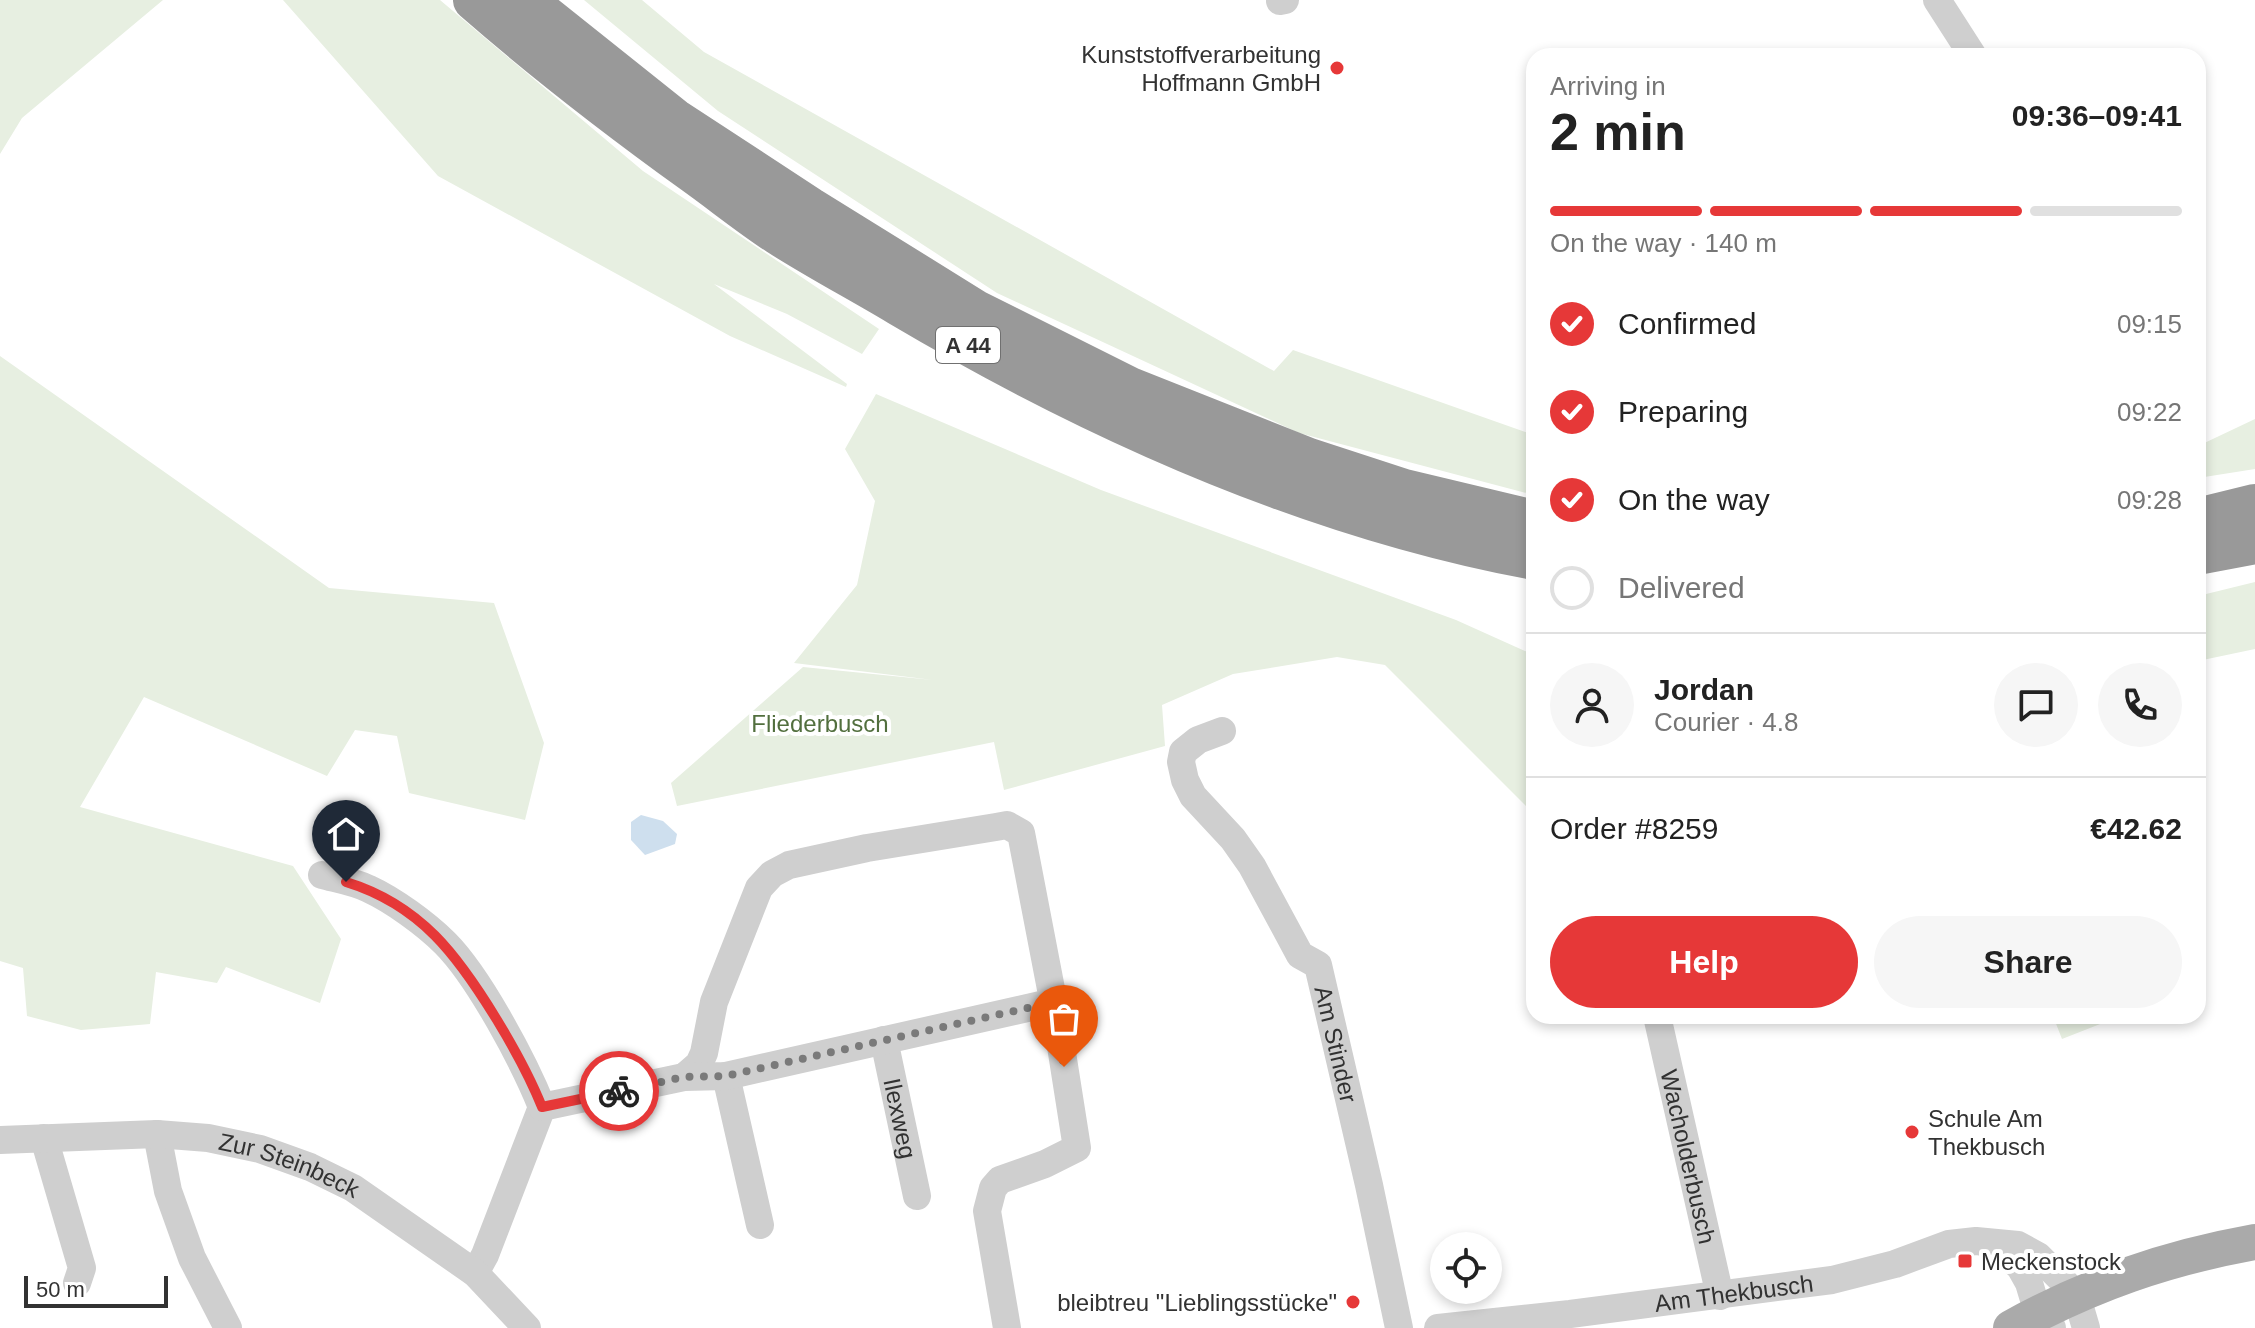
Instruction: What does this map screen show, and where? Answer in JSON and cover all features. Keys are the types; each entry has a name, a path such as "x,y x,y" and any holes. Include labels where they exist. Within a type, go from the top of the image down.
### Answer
{"highway":[{"name":"A 44","path":"474,0 651,142 777,233 957,339 1075,402 1212,463 1298,494 1398,527 1526,557"},
{"name":"A 44","path":"525,0 674,119 976,311 1130,388 1295,454 1404,490 1526,519"},
{"path":"2206,517 2255,505"},
{"path":"2206,552 2255,543"}],"main road":[{"path":"2034,1323 2076,1294 2157,1264 2255,1242"}],"street":[{"path":"1937,0 1968,48"},
{"name":"Am Stinder","path":"1222,731 1198,740 1183,752 1181,762 1185,780 1193,796 1233,839 1252,866 1300,955 1318,965 1399,1328"},
{"path":"684,1077 699,1064 704,1053 714,1002 759,888 772,874 789,865 867,848 996,827 1016,828 1021,833 1052,995 1077,1148 1045,1164 1000,1180 993,1188 987,1211 1007,1328"},
{"path":"322,875 370,889 422,923 445,943 466,969 505,1034 542,1107 485,1255 475,1273"},
{"path":"542,1107 684,1077 726,1076 884,1040 1052,995"},
{"name":"Wacholderbusch","path":"1659,1024 1720,1296"},
{"name":"Ilexweg","path":"884,1040 917,1196"},
{"path":"726,1076 760,1225"},
{"path":"157,1134 168,1191 192,1258 228,1328"},
{"name":"Zur Steinbeck","path":"0,1140 157,1134 208,1138 247,1146 310,1167 353,1188 475,1273 527,1328"},
{"path":"44,1138 82,1268 77,1283"},
{"path":"1976,1241 2006,1254 2020,1267 2029,1283 2034,1323"},
{"name":"Am Thekbusch","path":"1438,1328 1832,1280 1895,1264 1949,1244 1976,1241 2018,1245 2038,1256 2076,1294"},
{"path":"2076,1294 2086,1328"}],"green space":[{"path":"0,0 163,0 22,118 0,154"},
{"path":"283,0 440,0 643,171 879,329 862,354 787,314 714,284 847,384 846,387 730,336 438,176"},
{"path":"584,0 642,0 704,52 1274,371 1293,350 1526,432 1526,493 1299,433 997,293 718,111"},
{"path":"0,356 329,588 494,603 544,743 525,820 409,793 397,736 355,730 327,776 144,697 80,807 293,866 341,939 320,1003 226,967 217,983 156,972 150,1024 81,1030 27,1016 23,968 0,961"},
{"name":"Fliederbusch","path":"876,394 1101,490 1456,620 1526,651 1526,806 1385,665 1337,657 1233,674 1162,705 1165,746 1004,790 994,742 677,806 671,783 803,667 933,680 794,663 857,585 875,501 845,449"},
{"path":"2255,419 2255,469 2206,477 2206,442"},
{"path":"2255,582 2255,649 2206,659 2206,594"},
{"path":"2056,1024 2100,1024 2062,1039"}],"water":[{"path":"641,815 663,821 677,834 675,844 645,855 631,840 631,822"}],"way so far":[{"path":"619,1091 684,1077 726,1076 1054,1002 1064,1067"}],"place":[{"name":"Kunststoffverarbeitung Hoffmann GmbH","path":"1337,68"},
{"name":"Schule Am Thekbusch","path":"1912,1132"},
{"name":"Meckenstock","path":"1965,1261"},
{"name":"bleibtreu \"Lieblingsstücke\"","path":"1353,1302"}],"route":[{"path":"346,882 370,889 422,923 445,943 466,969 505,1034 542,1107 619,1091"}]}
